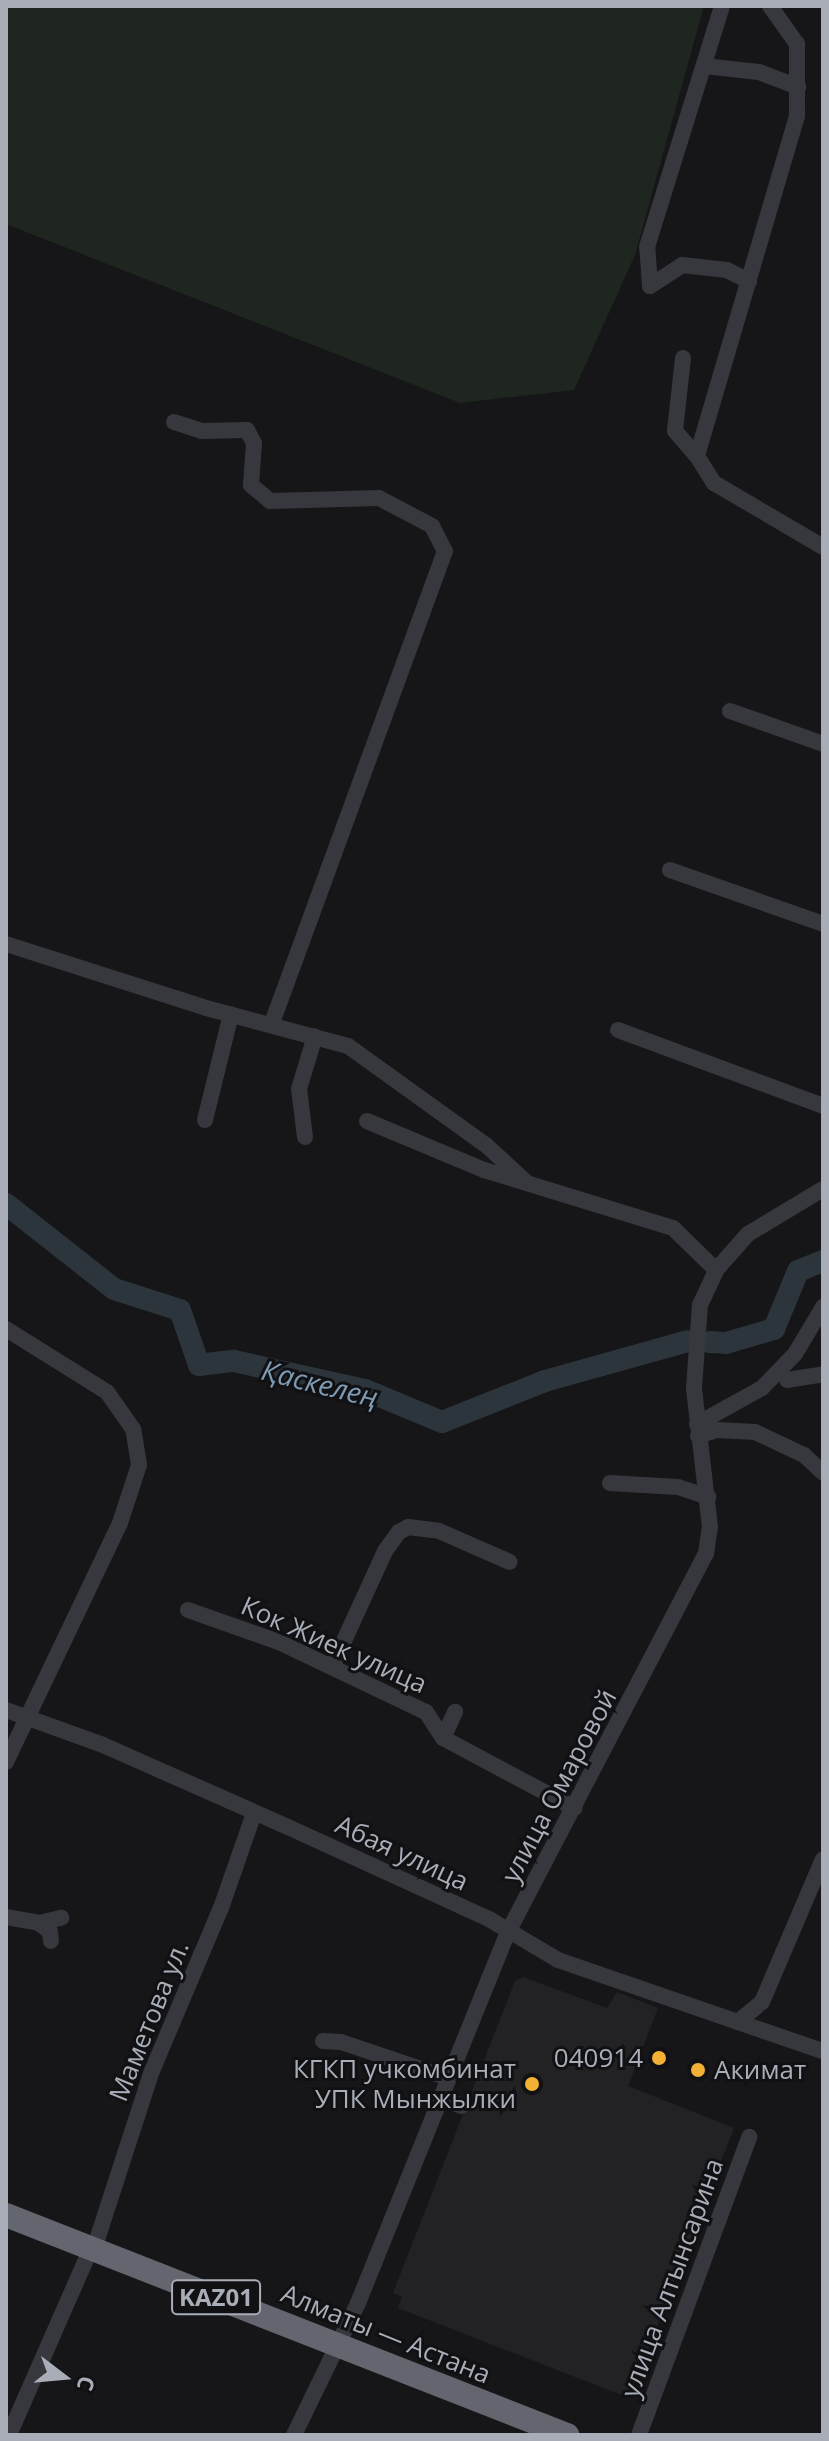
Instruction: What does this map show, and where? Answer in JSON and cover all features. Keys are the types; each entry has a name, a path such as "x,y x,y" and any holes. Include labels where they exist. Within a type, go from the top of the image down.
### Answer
{"highway":[{"name":"Алматы — Астана","path":"6,2215 567,2435"}],"street":[{"path":"722,6 647,247 650,286 682,265 727,270 749,281"},
{"path":"697,456 797,116 797,44 770,6"},
{"path":"704,66 759,72 798,87"},
{"path":"683,358 675,431 697,456 714,483 823,547"},
{"path":"174,422 202,431 247,430 254,443 251,485 270,501 379,498 432,526 445,551 272,1023"},
{"path":"730,711 823,744"},
{"path":"670,870 823,924"},
{"path":"6,944 359,1051 526,1182"},
{"path":"205,1120 231,1014"},
{"path":"618,1030 822,1103"},
{"path":"305,1137 299,1089 315,1036"},
{"path":"367,1121 484,1170 673,1228 716,1270"},
{"name":"улица Омаровой","path":"294,2435 337,2345 508,1932 702,1562 710,1527 698,1430 694,1328 716,1270 773,1214 823,1189"},
{"path":"698,1430 736,1406 790,1359 823,1307"},
{"path":"6,1329 107,1392 133,1429 139,1456 129,1502 6,1762"},
{"path":"790,1359 823,1374"},
{"path":"787,1380 823,1374"},
{"path":"698,1430 755,1432 804,1455 823,1473"},
{"path":"610,1483 678,1487 708,1497"},
{"path":"332,1667 399,1532 408,1527 439,1531 510,1562"},
{"name":"Кок Жиек улица","path":"188,1610 243,1627 426,1712 443,1738 574,1808"},
{"name":"Абая улица","path":"6,1710 254,1813 508,1932 558,1960 653,1998 823,2051"},
{"path":"443,1738 455,1712"},
{"name":"Маметова ул.","path":"9,2435 92,2249 136,2116 221,1908 254,1813"},
{"path":"738,2022 762,2002 823,1859"},
{"path":"6,1917 39,1923 61,1918"},
{"path":"39,1923 50,1932 51,1941"},
{"path":"323,2041 341,2042 448,2078"},
{"path":"440,2098 462,2106"},
{"name":"улица Алтынсарина","path":"639,2435 749,2137"}],"shaded area":[{"path":"6,6 704,6 635,255 574,390 460,403 6,224"},
{"path":"523,1977 607,2008 617,1992 658,2008 628,2086 734,2128 629,2398 398,2308 402,2297 393,2293 515,1981"}],"waterway":[{"name":"Қаскелең","path":"6,1204 114,1289 180,1310 199,1365 234,1361 365,1390 442,1422 545,1381 688,1341"},
{"name":"Қаскелең","path":"709,1342 726,1343 774,1329 798,1271 823,1261"}],"place":[{"name":"040914","path":"659,2058"},
{"name":"Акимат","path":"698,2070"},
{"name":"КГКП учкомбинат УПК Мынжылки","path":"532,2084"}]}
